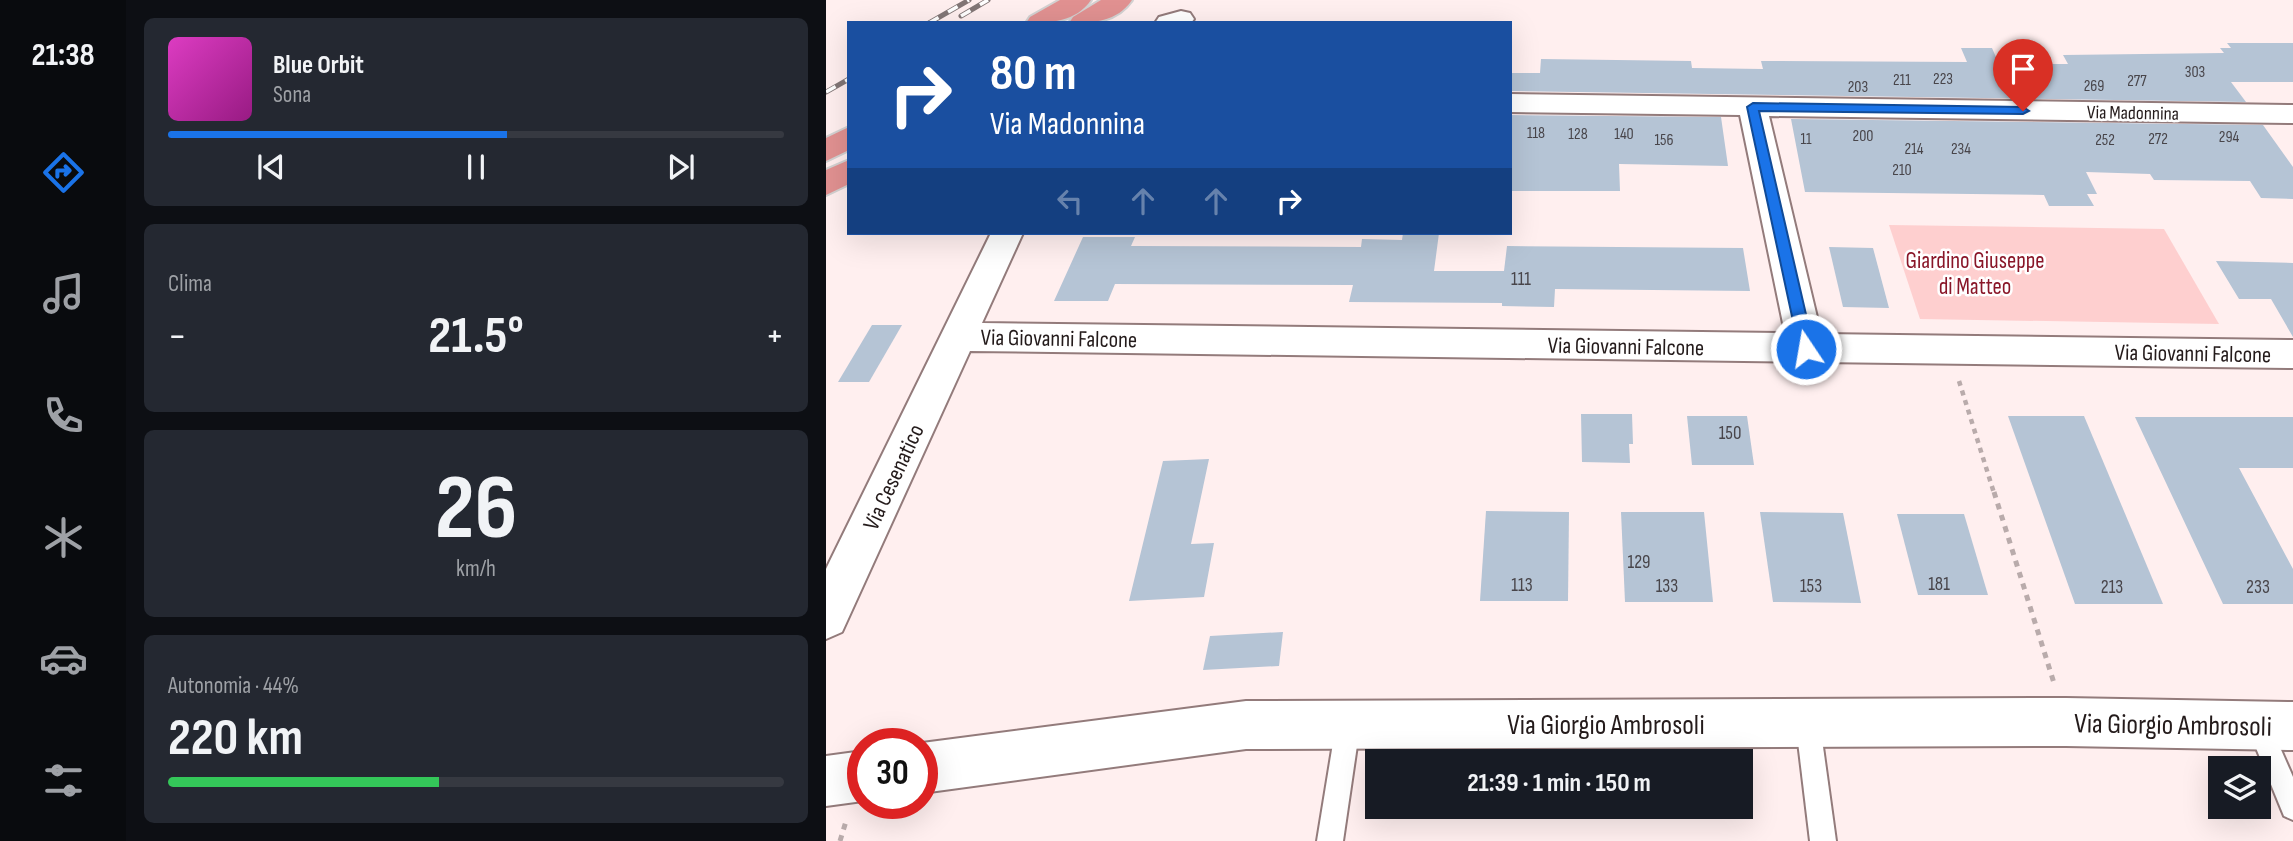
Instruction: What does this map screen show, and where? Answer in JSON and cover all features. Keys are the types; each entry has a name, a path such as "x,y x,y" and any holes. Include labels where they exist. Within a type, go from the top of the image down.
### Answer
{"highway":[{"path":"1042,21 1078,0"},
{"path":"1085,21 1119,0"},
{"path":"826,151 847,138"},
{"path":"826,184 847,171"}],"street":[{"name":"Via Madonnina","path":"1512,103 2293,114"},
{"path":"1753,107 1806,349"},
{"name":"Via Cesenatico","path":"826,617 1006,235"},
{"name":"Via Giovanni Falcone","path":"959,337 2293,354"},
{"name":"Via Giorgio Ambrosoli","path":"938,766 1246,724 1808,725 2066,722 2276,726"},
{"path":"826,781 847,778"}],"lane":[{"path":"1330,841 1348,724"},
{"path":"1808,725 1823,841"},
{"path":"2276,726 2293,807"}],"path":[{"path":"1949,350 2066,722"}],"green space":[{"name":"Giardino Giuseppe di Matteo","path":"1889,225 2164,229 2219,324 1920,319"}],"building":[{"path":"2227,43 2293,43 2293,82 2231,82 2246,102 1512,91 1512,73 1540,73 1541,59 1691,61 1692,68 1763,69 1761,61 1967,62 1961,48 1992,48 1999,64 2068,64 2063,55 2224,53 2220,48 2231,48"},
{"path":"1512,115 1721,117 1728,166 1619,164 1620,191 1512,191"},
{"path":"1791,119 2263,125 2293,167 2293,199 2261,198 2250,181 2154,180 2150,174 2086,172 2097,194 2087,194 2094,206 2049,206 2044,195 1805,192"},
{"path":"1403,235 1439,235 1434,271 1504,271 1507,246 1743,248 1750,291 1555,289 1554,307 1502,306 1502,303 1349,302 1353,285 1115,284 1108,301 1054,301 1083,237 1135,237 1131,246 1361,247 1362,239 1402,240"},
{"path":"1829,247 1873,248 1889,308 1843,307"},
{"path":"2216,261 2293,263 2293,337 2271,299 2239,299"},
{"path":"872,325 902,325 869,382 838,382"},
{"path":"1581,414 1632,414 1633,444 1629,444 1630,463 1582,462"},
{"path":"1687,416 1747,416 1754,465 1692,465"},
{"path":"2008,416 2084,416 2163,604 2075,604"},
{"path":"2135,417 2293,417 2293,468 2239,468 2293,569 2293,604 2223,604"},
{"path":"1209,459 1191,544 1214,543 1204,597 1129,601 1163,461"},
{"path":"1486,511 1569,512 1568,601 1480,601"},
{"path":"1621,512 1704,512 1713,602 1625,602"},
{"path":"1760,512 1843,513 1861,603 1773,602"},
{"path":"1897,514 1964,514 1988,595 1918,595"},
{"path":"1283,632 1279,666 1203,670 1210,636"}],"railway":[{"path":"932,21 969,0"},
{"path":"961,16 988,0"},
{"path":"826,92 847,80"}],"route":[{"path":"1806,349 1753,107 2023,111"}]}
